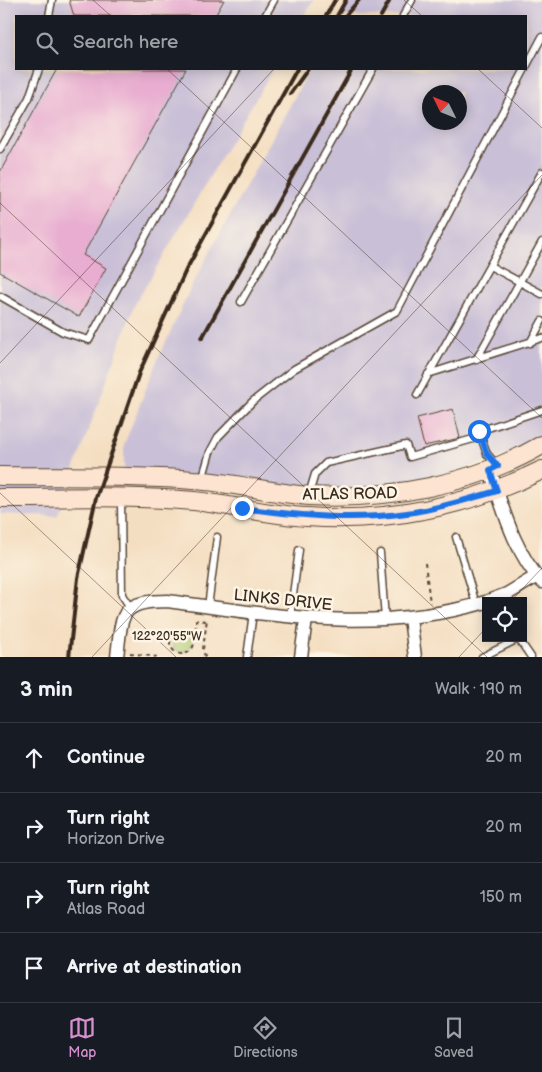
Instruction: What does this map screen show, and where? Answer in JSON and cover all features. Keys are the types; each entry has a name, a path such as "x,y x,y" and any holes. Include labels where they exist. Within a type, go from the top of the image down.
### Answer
{"street":[{"name":"ATLAS ROAD","path":"0,476 138,476 202,481 308,496 353,496 405,492 494,468 542,445"},
{"path":"494,468 497,491 511,530 539,579"},
{"name":"ATLAS ROAD","path":"0,498 121,498 194,502 306,517 354,518 408,513 497,491 542,470"},
{"name":"LINKS DRIVE","path":"496,597 539,579"},
{"name":"LINKS DRIVE","path":"130,607 147,601 306,620 386,619 410,618 482,602"},
{"path":"117,654 123,616 130,607"},
{"path":"410,618 414,657"},
{"path":"301,657 306,620"}],"lane":[{"path":"49,15 52,0"},
{"path":"266,15 274,0"},
{"path":"404,15 412,0"},
{"path":"527,64 542,37"},
{"path":"0,149 29,98 39,70"},
{"path":"0,296 63,332 89,340 236,70"},
{"path":"241,302 372,70"},
{"path":"202,481 210,452 218,437 253,401 294,369 397,311 524,70"},
{"path":"417,395 542,172"},
{"path":"476,360 542,242"},
{"path":"490,266 542,294"},
{"path":"530,343 542,321"},
{"path":"428,374 542,338"},
{"path":"494,468 479,431 542,410"},
{"path":"308,496 315,474 326,463 406,445 410,457 480,437"},
{"path":"121,498 122,595 130,607"},
{"path":"208,607 217,537"},
{"path":"456,537 485,597"},
{"path":"290,617 299,550"},
{"path":"380,553 386,619"},
{"path":"247,657 253,613"},
{"path":"482,657 512,642"},
{"path":"520,642 530,657"}],"path":[{"path":"424,563 432,614"},
{"path":"205,657 203,649 208,607"},
{"path":"192,635 196,634 196,620 206,621"},
{"path":"180,630 192,635 194,642 192,650 185,654 179,655 170,645 173,634 180,630"},
{"path":"117,654 157,657"}],"shaded area":[{"path":"0,0 314,0 305,15 15,15 15,70 272,70 134,306 57,516 0,514"},
{"path":"348,0 542,0 542,437 515,452 437,478 357,490 293,487 124,469 124,445 156,363 194,281 309,70 527,70 527,15 340,15"}],"green space":[{"path":"182,632 189,635 192,642 189,649 182,652 175,649 172,642 175,635"}],"building":[{"path":"69,0 224,0 216,15 74,15"},
{"path":"56,70 185,70 83,255 106,268 79,317 0,272 0,172"},
{"path":"453,409 460,438 424,446 417,418"}],"railway":[{"path":"327,15 335,0"},
{"path":"338,15 346,0"},
{"path":"346,15 359,0"},
{"path":"382,15 390,0"},
{"path":"69,657 78,578 96,498 139,373 186,270 296,70"},
{"path":"290,94 307,70"},
{"path":"202,338 351,70"}],"route":[{"path":"242,508 306,517 354,518 408,513 452,504 497,491 490,470 498,466 487,454 479,431"}]}
